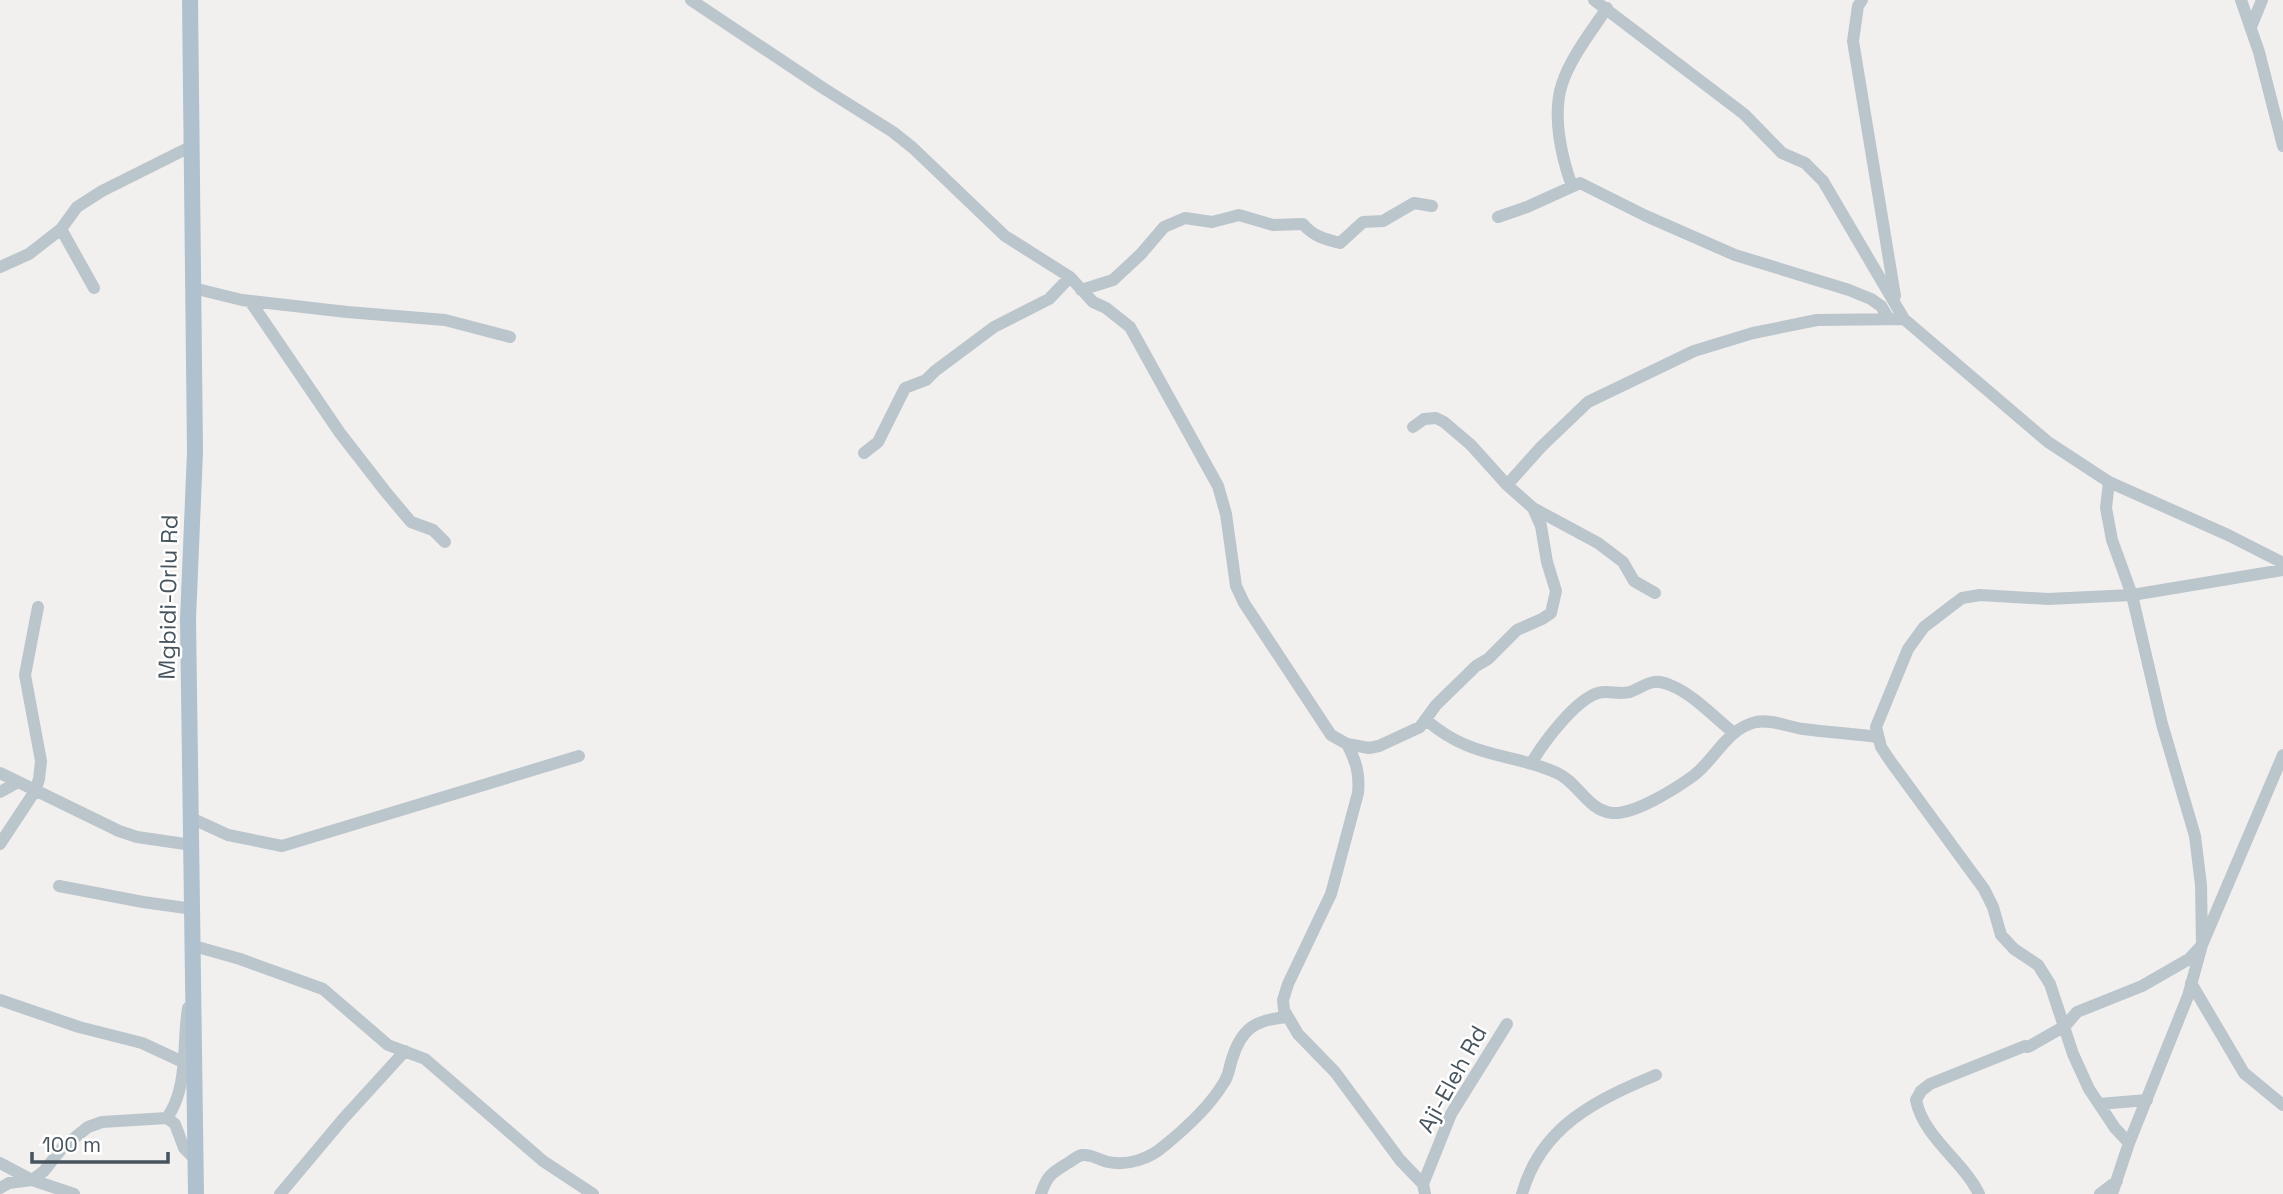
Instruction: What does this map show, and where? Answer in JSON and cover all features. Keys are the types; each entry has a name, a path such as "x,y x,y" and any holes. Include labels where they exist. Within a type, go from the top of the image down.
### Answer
{"main road":[{"name":"Mgbidi-Orlu Rd","path":"190,0 195,452 188,619 196,1194"}],"street":[{"path":"691,0 892,132 913,148 1005,236 1070,278 1093,302 1130,327 1218,486 1226,514 1236,586 1244,603 1331,736 1347,744 1369,748 1420,727 1436,705 1517,630 1551,613 1555,606 1556,591 1547,562 1541,526 1533,508"},
{"path":"1594,0 1744,114 1782,153 1805,163 1815,171 1904,319 2048,442 2109,482 2228,535 2283,563"},
{"path":"1862,0 1858,6 1853,41 1897,305"},
{"path":"2241,0 2280,124 2283,146"},
{"path":"2251,27 2262,0"},
{"path":"1572,186 1565,167 1559,131 1560,94 1572,61 1607,8"},
{"path":"0,267 29,254 61,229 77,207 102,191 191,146"},
{"path":"1498,217 1580,183 1646,216 1735,255 1849,290 1881,306 1889,319"},
{"path":"1081,290 1113,280 1141,254 1164,227 1185,218 1212,222 1239,215 1273,225 1303,224 1322,239 1340,243 1363,222 1383,221 1414,202 1432,205"},
{"path":"61,229 94,288"},
{"path":"863,453 878,442 905,388 926,380 934,371 994,327 1049,299 1070,278"},
{"path":"193,288 250,301 445,320 510,337"},
{"path":"250,301 340,432 385,491 411,522 433,530 445,542"},
{"path":"1507,485 1541,447 1588,402 1694,351 1753,333 1817,320 1904,319"},
{"path":"1413,427 1424,419 1436,418 1444,422 1471,445 1507,485 1533,508 1598,543 1623,562 1634,581 1655,593"},
{"path":"1979,1194 1972,1178 1959,1167 1918,1112 1916,1100 1921,1091 1930,1084 2028,1046 2065,1026 2077,1012 2142,986 2189,958 2202,945 2201,885 2195,836 2150,678 2132,595 2112,540 2106,508 2109,482"},
{"path":"2129,1143 2099,1104 2073,1054 2050,984 2038,965 2014,949 2001,935 1993,906 1984,889 1891,762 1877,737 1880,715 1908,649 1924,627 1962,598 1980,595 2048,599 2132,595 2283,570"},
{"path":"0,844 35,791 41,761 25,675 38,607"},
{"path":"1532,762 1539,750 1576,708 1590,697 1599,693 1622,694 1650,681 1670,685 1734,733"},
{"path":"1426,720 1441,732 1467,746 1532,762 1560,774 1571,781 1588,801 1602,811 1614,813 1629,810 1666,793 1696,775 1734,733 1756,722 1775,722 1800,728 1877,737"},
{"path":"1347,744 1356,761 1360,778 1358,793 1331,894 1288,984 1283,1000 1284,1010 1298,1034 1335,1072 1424,1189"},
{"path":"2112,1194 2191,984 2202,945 2283,755"},
{"path":"191,818 228,835 282,846 579,756"},
{"path":"0,773 119,831 137,837 192,845"},
{"path":"0,792 18,782"},
{"path":"59,887 193,909"},
{"path":"194,946 240,959 323,989 388,1045 425,1059 543,1161 593,1194"},
{"path":"167,1118 175,1107 182,1078 185,1028 194,977"},
{"path":"2191,984 2244,1073 2283,1105"},
{"path":"0,1000 79,1027 142,1043 183,1062"},
{"path":"1041,1194 1049,1176 1055,1170 1081,1155 1109,1162 1133,1162 1161,1148 1185,1127 1223,1085 1239,1041 1247,1031 1266,1019 1287,1017"},
{"name":"Aji-Eleh Rd","path":"1424,1189 1451,1114 1507,1024"},
{"path":"281,1194 343,1119 405,1051"},
{"path":"1522,1194 1533,1162 1564,1125 1592,1104 1657,1074"},
{"path":"2099,1104 2147,1101"},
{"path":"0,1188 9,1183 32,1180 44,1171 63,1147 88,1127 102,1122 167,1118 175,1124 184,1148 196,1160"},
{"path":"0,1163 32,1180 74,1194"},
{"path":"2100,1194 2117,1181"}]}
